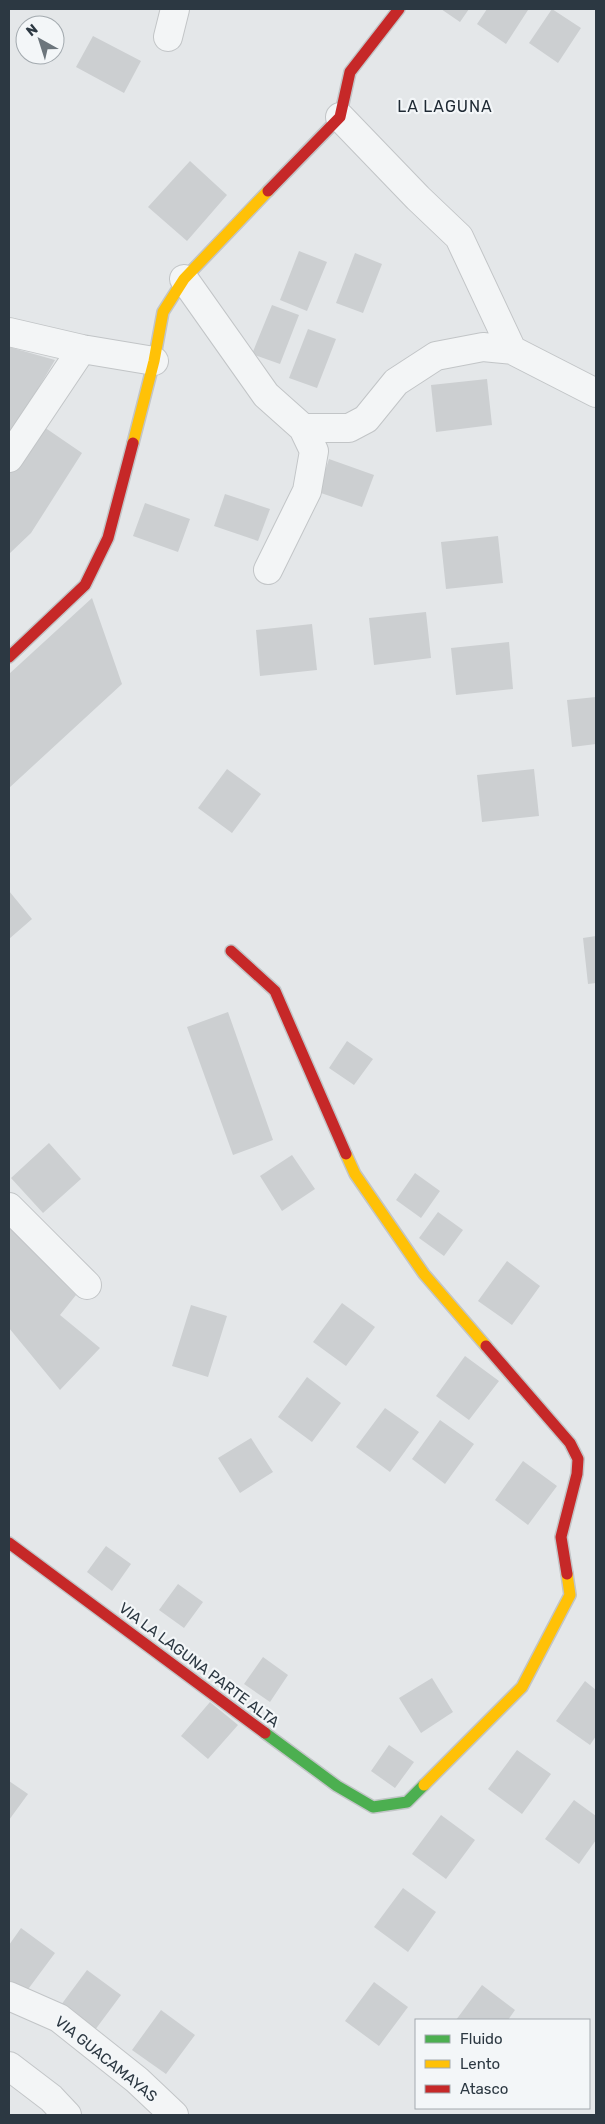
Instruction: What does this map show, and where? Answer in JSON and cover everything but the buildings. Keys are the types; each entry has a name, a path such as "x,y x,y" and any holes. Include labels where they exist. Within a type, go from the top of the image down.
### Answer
{"street":[{"path":"168,37 175,9"},
{"path":"9,657 85,585 108,538 154,361 163,312 184,279 340,117 350,72 399,9"},
{"path":"340,117 418,198 459,237 512,350"},
{"path":"184,279 266,395 304,428 314,451 307,491 268,570"},
{"path":"9,332 82,349 154,361"},
{"path":"304,428 349,428 366,419 396,382 436,356 482,347 512,350 596,393"},
{"path":"9,458 82,349"},
{"name":"VIA LA LAGUNA PARTE ALTA","path":"9,1543 337,1786 373,1808 406,1802 522,1687 570,1595 561,1538 577,1474 578,1459 570,1443 424,1274 360,1182 351,1166 275,991 231,951"},
{"path":"9,1207 87,1285"},
{"name":"VIA GUACAMAYAS","path":"9,1996 59,2018 137,2080 174,2115"},
{"path":"9,2066 51,2098 67,2115"}],"traffic: fast":[{"path":"265,1733 337,1786 373,1807 407,1802 424,1785"}],"traffic: slow":[{"path":"133,443 154,361 163,312 184,279 268,191"},
{"path":"346,1154 355,1174 424,1274 486,1346"},
{"path":"424,1785 522,1687 570,1595 567,1574"}],"traffic: jam":[{"path":"268,191 340,117 350,72 399,9"},
{"path":"9,657 85,585 108,538 133,443"},
{"path":"231,951 275,991 346,1154"},
{"path":"486,1346 570,1443 578,1459 577,1474 561,1537 567,1574"},
{"path":"9,1543 265,1733"}],"district":[{"name":"LA LAGUNA","path":"445,106"}]}
